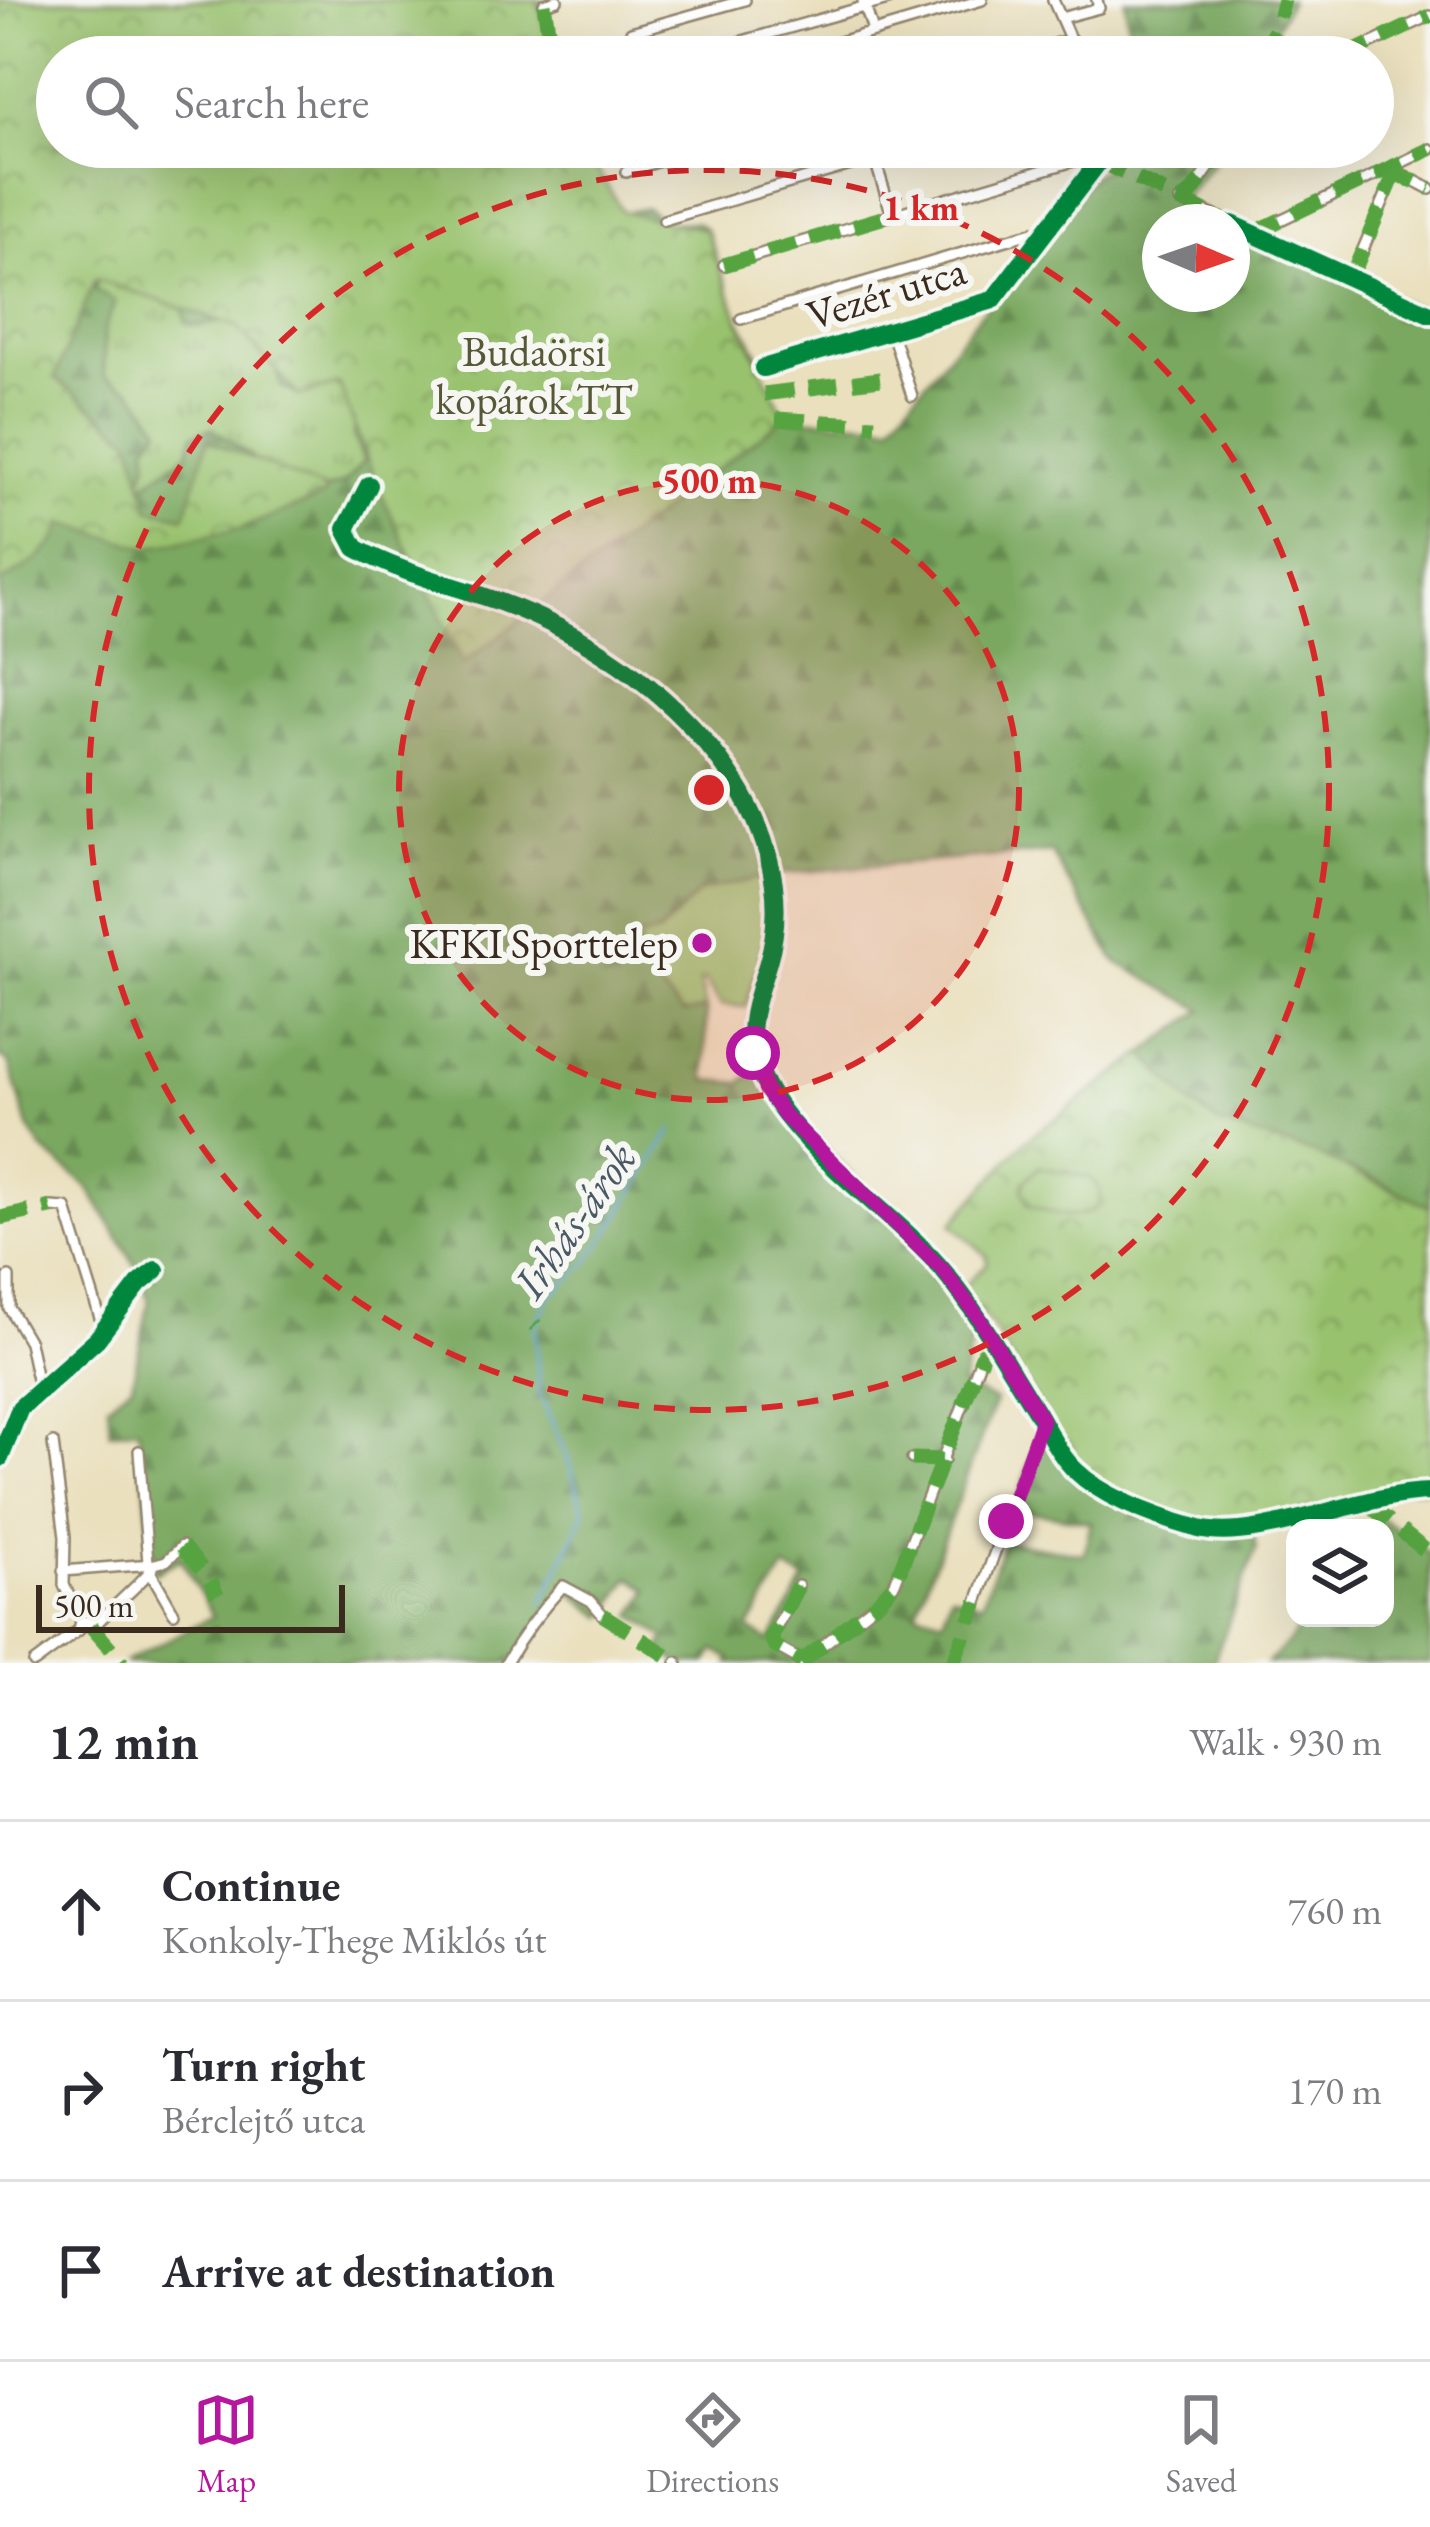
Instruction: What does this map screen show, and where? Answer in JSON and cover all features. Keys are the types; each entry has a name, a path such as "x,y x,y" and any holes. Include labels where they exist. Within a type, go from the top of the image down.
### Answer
{"street":[{"path":"544,4 557,0"},
{"path":"631,32 745,0"},
{"path":"757,36 888,0"},
{"path":"856,36 982,0"},
{"path":"1053,0 1070,36"},
{"path":"1061,18 1100,8 1097,0"},
{"path":"864,3 873,31"},
{"path":"1387,36 1430,16"},
{"path":"1253,233 1430,149"},
{"path":"626,172 638,168"},
{"path":"664,220 826,168"},
{"path":"878,168 892,215"},
{"path":"724,265 1047,168"},
{"name":"Vezér utca","path":"763,368 993,300 1094,168"},
{"path":"1187,204 1180,201 1209,168"},
{"path":"1393,169 1430,189"},
{"path":"1351,278 1393,169"},
{"path":"741,320 1050,227"},
{"path":"1250,232 1430,314"},
{"path":"891,330 912,396"},
{"path":"369,485 348,522 347,535 353,546 508,605 615,659 734,779 767,851 779,905 751,1035 762,1081 785,1116 943,1270 1067,1460 1090,1482 1210,1531 1242,1531 1393,1494 1430,1492"},
{"path":"51,1207 66,1207 104,1331"},
{"path":"0,1458 16,1413 104,1331 156,1270"},
{"path":"9,1277 9,1307 29,1342 39,1389"},
{"path":"798,1586 772,1638 775,1646 801,1662 896,1582 983,1353 994,1344"},
{"path":"977,1602 1042,1420"},
{"path":"34,1663 79,1630 81,1622 71,1607 63,1571 64,1537 53,1443"},
{"path":"139,1451 151,1566 174,1613"},
{"path":"911,1459 940,1463"},
{"path":"63,1571 151,1566 167,1560 182,1546"},
{"path":"81,1622 95,1624 151,1566"},
{"path":"506,1663 527,1624 540,1616 560,1588 570,1587 603,1615"}],"green space":[{"path":"0,0 543,0 551,36 36,36 36,168 597,168 623,213 647,208 665,223 696,222 706,229 739,318 763,363 758,370 777,417 892,424 1093,175 1105,168 1208,168 1181,201 1188,204 1142,204 1142,312 1250,312 1250,232 1430,314 1430,1207 1365,1175 1219,1124 1193,1106 1143,1054 1203,1010 1115,961 1051,852 775,874 701,891 638,952 650,978 683,1013 706,1009 706,1080 741,1083 761,1066 782,1104 945,1267 978,1311 962,1385 995,1401 916,1611 943,1619 951,1594 982,1603 1004,1541 1084,1554 1091,1522 1015,1509 1044,1418 1100,1484 1190,1523 1231,1529 1252,1525 1256,1549 1213,1663 956,1663 932,1654 920,1663 729,1663 731,1659 715,1650 707,1663 679,1663 660,1650 666,1638 633,1615 649,1590 630,1577 604,1617 567,1590 519,1663 123,1663 213,1616 181,1559 154,1573 138,1428 110,1432 108,1404 132,1384 149,1301 137,1268 87,1186 41,1148 28,1127 9,1062 0,1057 0,436 107,419 57,380 11,412","holes":["99,278 183,306 186,323 226,322 249,329 264,344 281,386 299,395 330,384 340,387 357,421 353,434 364,461 344,484 310,494 212,428 194,434 188,454 146,483 140,482 148,461 147,444 160,427 132,390 104,376 104,329 115,302 94,289","785,1568 805,1580 770,1641 748,1629"]},
{"name":"Budaörsi kopárok TT","path":"0,0 537,0 546,36 36,36 36,168 596,168 623,212 705,229 740,322 785,417 463,664 377,486 339,384 299,396 236,326 95,279 55,378 131,439 149,509 185,517 208,440 324,489 324,496 240,529 147,548 62,523 47,551 0,583"},
{"path":"1125,0 1290,0 1272,36 1129,36"},
{"path":"99,277 255,331 299,395 331,384 340,387 357,421 353,434 364,461 344,484 310,494 194,434 189,453 146,483 139,482 145,447 132,390 104,376 104,329 114,303 94,289"},
{"name":"KFKI Sporttelep","path":"759,878 766,930 746,1007 721,1005 705,981 700,982 706,1009 683,1013 650,978 637,939 659,933 701,891"},
{"path":"1143,1054 1193,1106 1219,1124 1313,1153 1430,1207 1430,1489 1394,1489 1241,1527 1221,1527 1175,1517 1129,1499 1072,1462 993,1328 961,1288 987,1264 987,1256 952,1224 1025,1141"},
{"path":"1039,1167 1089,1177 1100,1189 1099,1205 1075,1215 1030,1205 1024,1182"},
{"path":"1394,1528 1430,1554 1430,1663 1267,1663 1299,1627 1394,1627"}],"waterway":[{"name":"Irhás-árok","path":"542,1604 584,1514 569,1462 539,1393 535,1326 549,1297 586,1264 608,1233 672,1130"},
{"name":"Irhás-árok","path":"517,1663 534,1630"}],"marked path":[{"path":"1272,36 1284,0"},
{"path":"544,4 549,36"},
{"path":"1387,36 1430,16"},
{"path":"1394,166 1430,149"},
{"path":"1113,168 1190,204"},
{"path":"1180,201 1209,168"},
{"path":"1253,233 1390,168"},
{"path":"1392,168 1430,189"},
{"path":"1351,278 1395,173"},
{"path":"724,265 892,215"},
{"path":"764,394 880,379"},
{"path":"776,419 875,425"},
{"path":"0,1218 51,1207"},
{"path":"800,1663 895,1583 983,1353 995,1344"},
{"path":"912,1459 944,1460"},
{"path":"1371,1499 1375,1510 1430,1554"},
{"path":"182,1546 210,1578 217,1595"},
{"path":"798,1586 771,1638 775,1646 802,1661"},
{"path":"953,1663 977,1602"},
{"path":"603,1615 679,1663"},
{"path":"91,1626 123,1663"}],"cycle path":[{"path":"763,368 993,300 1094,168"},
{"path":"1250,232 1430,314"},
{"path":"369,485 346,529 356,548 408,572 532,615 592,646 674,708 719,759 760,830 774,882 774,935 751,1029 764,1082 808,1141 946,1274 1076,1471 1134,1507 1199,1529 1223,1532 1430,1492"},
{"path":"0,1458 20,1408 97,1339 139,1284 156,1270"}],"place":[{"name":"KFKI Sporttelep","path":"702,943"}],"route":[{"path":"753,1053 766,1090 785,1116 943,1270 979,1318 1042,1420 1006,1521"}]}
